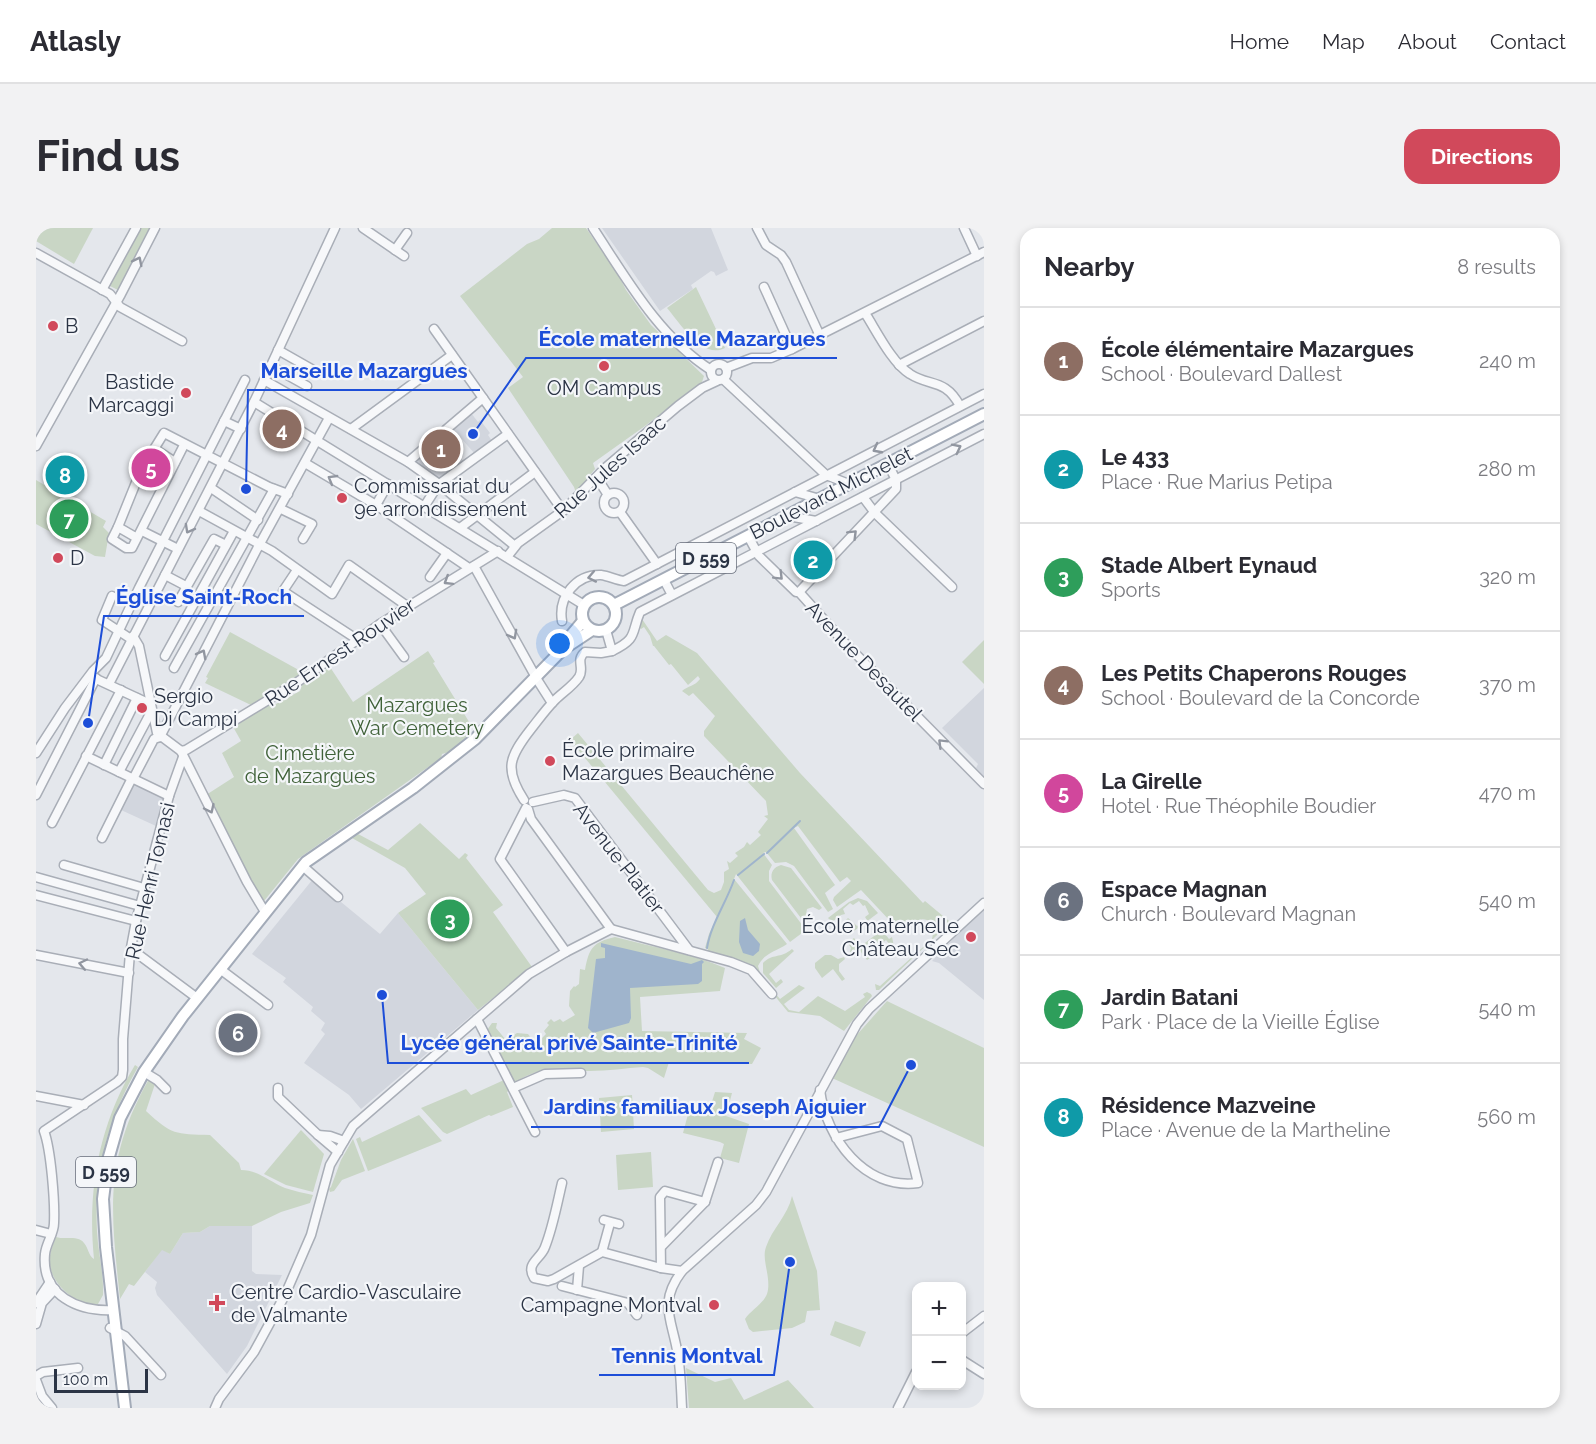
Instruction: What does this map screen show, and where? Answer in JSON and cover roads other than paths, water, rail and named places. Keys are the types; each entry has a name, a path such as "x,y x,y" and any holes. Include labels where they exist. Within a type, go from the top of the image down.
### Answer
{"main road":[{"name":"Boulevard Michelet","path":"614,605 984,414"},
{"path":"599,597 608,599 614,605 616,611 614,622 606,630 592,630 583,621 581,612 590,599 599,597"},
{"name":"D 559","path":"562,650 583,621"},
{"name":"D 559","path":"125,1408 117,1332 111,1310 103,1212 108,1160 120,1118 144,1072 197,998 265,912 303,871 306,862 413,788 467,745 562,650 592,630"}],"street":[{"path":"102,290 136,228"},
{"path":"36,446 155,228"},
{"path":"109,684 241,429 335,228"},
{"path":"363,228 404,256"},
{"path":"593,228 659,322 695,358 711,370 712,378 720,380 826,475 849,484"},
{"path":"757,228 766,245 781,255 786,262 820,336"},
{"path":"711,370 718,364 726,368 757,358 771,358 792,349 980,254 964,228"},
{"path":"395,250 407,233"},
{"path":"36,254 110,294 120,307 182,341"},
{"path":"764,287 792,349"},
{"path":"865,313 899,365 910,374 935,382 945,388 960,406"},
{"path":"899,365 984,321"},
{"path":"434,329 563,511"},
{"path":"278,350 315,371"},
{"path":"351,429 452,355"},
{"path":"271,366 307,386"},
{"path":"720,380 727,376 726,368"},
{"path":"36,753 65,708 92,678 106,658 245,380"},
{"path":"264,380 408,462 439,484 515,546"},
{"name":"Rue Jules Isaac","path":"507,557 515,546 563,511 604,469 678,406 702,388 720,380"},
{"name":"Boulevard Michelet","path":"567,593 578,581 591,576 603,576 622,582 984,394"},
{"path":"408,462 483,398"},
{"path":"254,402 584,605"},
{"path":"160,737 329,417"},
{"path":"224,421 241,429"},
{"path":"927,423 927,431 932,441"},
{"path":"184,445 132,548 126,548 112,539 141,470 164,434 219,463 224,463 288,494"},
{"path":"424,507 439,484 508,434"},
{"name":"Boulevard Michelet","path":"612,651 630,640 635,633 640,612 983,436"},
{"path":"155,449 175,462"},
{"path":"305,463 376,505 471,567 552,703"},
{"path":"799,592 896,489 896,480 888,464"},
{"path":"460,528 535,472"},
{"path":"826,475 831,493"},
{"path":"598,482 608,495"},
{"path":"376,505 388,484"},
{"path":"211,488 258,520"},
{"path":"174,668 274,489"},
{"path":"795,492 820,499"},
{"path":"608,495 616,494 622,497 624,503 620,512"},
{"path":"608,495 604,502 606,508 610,513 620,512"},
{"path":"863,496 875,513 952,586"},
{"path":"281,509 312,524 303,539"},
{"path":"199,511 260,545 332,594 349,565 407,606"},
{"path":"620,512 657,564"},
{"path":"788,516 816,521"},
{"path":"118,527 163,541 178,549"},
{"path":"165,656 234,531"},
{"name":"Avenue Desautel","path":"748,536 756,552 796,592 799,592 851,650 984,784"},
{"path":"178,602 214,538 226,545"},
{"name":"Rue Ernest Rouvier","path":"182,754 296,683 407,606 498,551"},
{"path":"430,577 447,553"},
{"path":"297,570 283,591 358,640"},
{"path":"165,575 186,586"},
{"path":"664,580 672,595"},
{"path":"562,621 561,607 567,593"},
{"path":"112,596 102,620 120,633 132,638 139,646 157,734 182,754 250,889 265,912"},
{"path":"380,624 404,657"},
{"path":"606,630 612,651 582,654 579,662 581,670 579,677 552,703 513,754 514,778 528,805 531,819 611,929 731,962 751,970 772,994"},
{"path":"92,678 137,698 151,708"},
{"path":"36,795 92,678"},
{"path":"52,823 121,690"},
{"path":"104,765 137,698"},
{"path":"119,772 151,708"},
{"path":"154,724 160,726 165,724"},
{"path":"102,838 154,739 160,737"},
{"name":"Rue Henri Tomasi","path":"52,1285 44,1267 46,1246 54,1228 49,1144 41,1129 84,1105 122,1077 131,949 136,921 182,754"},
{"path":"86,756 169,796"},
{"name":"Avenue Platier","path":"528,805 564,795 575,798 689,951"},
{"path":"528,805 500,859 566,951"},
{"path":"64,865 144,888"},
{"path":"303,871 338,897"},
{"path":"36,877 140,906"},
{"path":"36,895 136,921"},
{"path":"682,1408 679,1358 668,1300 673,1283 682,1271 756,1205 774,1179 849,1036 869,1009 984,903"},
{"path":"215,1408 254,1352 296,1271 311,1235 330,1166 353,1126 529,974 566,951 611,929"},
{"path":"131,949 197,998"},
{"path":"36,955 129,973"},
{"path":"220,969 268,1005"},
{"path":"477,1019 535,1132"},
{"path":"144,1072 166,1089"},
{"path":"513,1088 545,1074 580,1074"},
{"path":"278,1088 278,1097 338,1152"},
{"path":"819,1090 832,1133 836,1138 852,1158 870,1173 885,1181 903,1185 918,1183 907,1139 882,1126 836,1138"},
{"path":"36,1096 84,1105"},
{"path":"318,1134 344,1141"},
{"path":"662,1246 705,1202 718,1162"},
{"path":"562,1183 545,1249 532,1264 531,1273 534,1278 548,1281 602,1252 611,1222"},
{"path":"661,1268 660,1197 665,1191 705,1202"},
{"path":"36,1230 51,1234"},
{"path":"602,1252 661,1268 682,1271"},
{"path":"577,1290 579,1266"},
{"path":"36,1303 52,1285"},
{"path":"52,1285 62,1297 80,1307 111,1310"},
{"path":"36,1324 42,1304 52,1285"},
{"path":"562,1286 628,1303 637,1315"},
{"path":"966,1330 984,1316"},
{"path":"117,1332 161,1375"},
{"path":"966,1363 984,1374"},
{"path":"51,1408 42,1396 36,1378 43,1372 78,1368"},
{"path":"898,1408 912,1380"}],"water":[{"path":"745,918 748,930 760,944 759,951 753,956 743,953 739,942 740,921"},
{"path":"601,943 691,964 702,960 704,962 702,981 698,984 630,988 631,1018 629,1023 593,1033 588,1028 596,959 605,958 605,948 601,947"}],"waterway":[{"path":"767,853 800,821"},
{"path":"738,875 764,854"},
{"path":"707,948 712,930 734,880"}],"place":[{"name":"B","path":"53,326"},
{"name":"OM Campus","path":"604,366"},
{"name":"Bastide Marcaggi","path":"186,393"},
{"name":"Les Petits Chaperons Rouges","path":"282,429"},
{"name":"École maternelle Mazargues","path":"473,434"},
{"name":"École élémentaire Mazargues","path":"441,449"},
{"name":"La Girelle","path":"151,468"},
{"name":"Résidence Mazveine","path":"65,475"},
{"name":"Marseille Mazargues","path":"246,489"},
{"name":"Commissariat du 9e arrondissement","path":"342,498"},
{"name":"Jardin Batani","path":"69,519"},
{"name":"D","path":"58,558"},
{"name":"Le 433","path":"813,560"},
{"name":"Sergio Di Campi","path":"142,708"},
{"name":"Église Saint-Roch","path":"88,723"},
{"name":"École primaire Mazargues Beauchêne","path":"550,761"},
{"name":"Stade Albert Eynaud","path":"450,919"},
{"name":"École maternelle Château Sec","path":"971,937"},
{"name":"Lycée général privé Sainte-Trinité","path":"382,995"},
{"name":"Espace Magnan","path":"238,1033"},
{"name":"Jardins familiaux Joseph Aiguier","path":"911,1065"},
{"name":"Tennis Montval","path":"790,1262"},
{"name":"Centre Cardio-Vasculaire de Valmante","path":"217,1303"},
{"name":"Campagne Montval","path":"714,1305"}],"park label":[{"name":"Mazargues War Cemetery","path":"417,716"},
{"name":"Cimetière de Mazargues","path":"310,764"}]}
